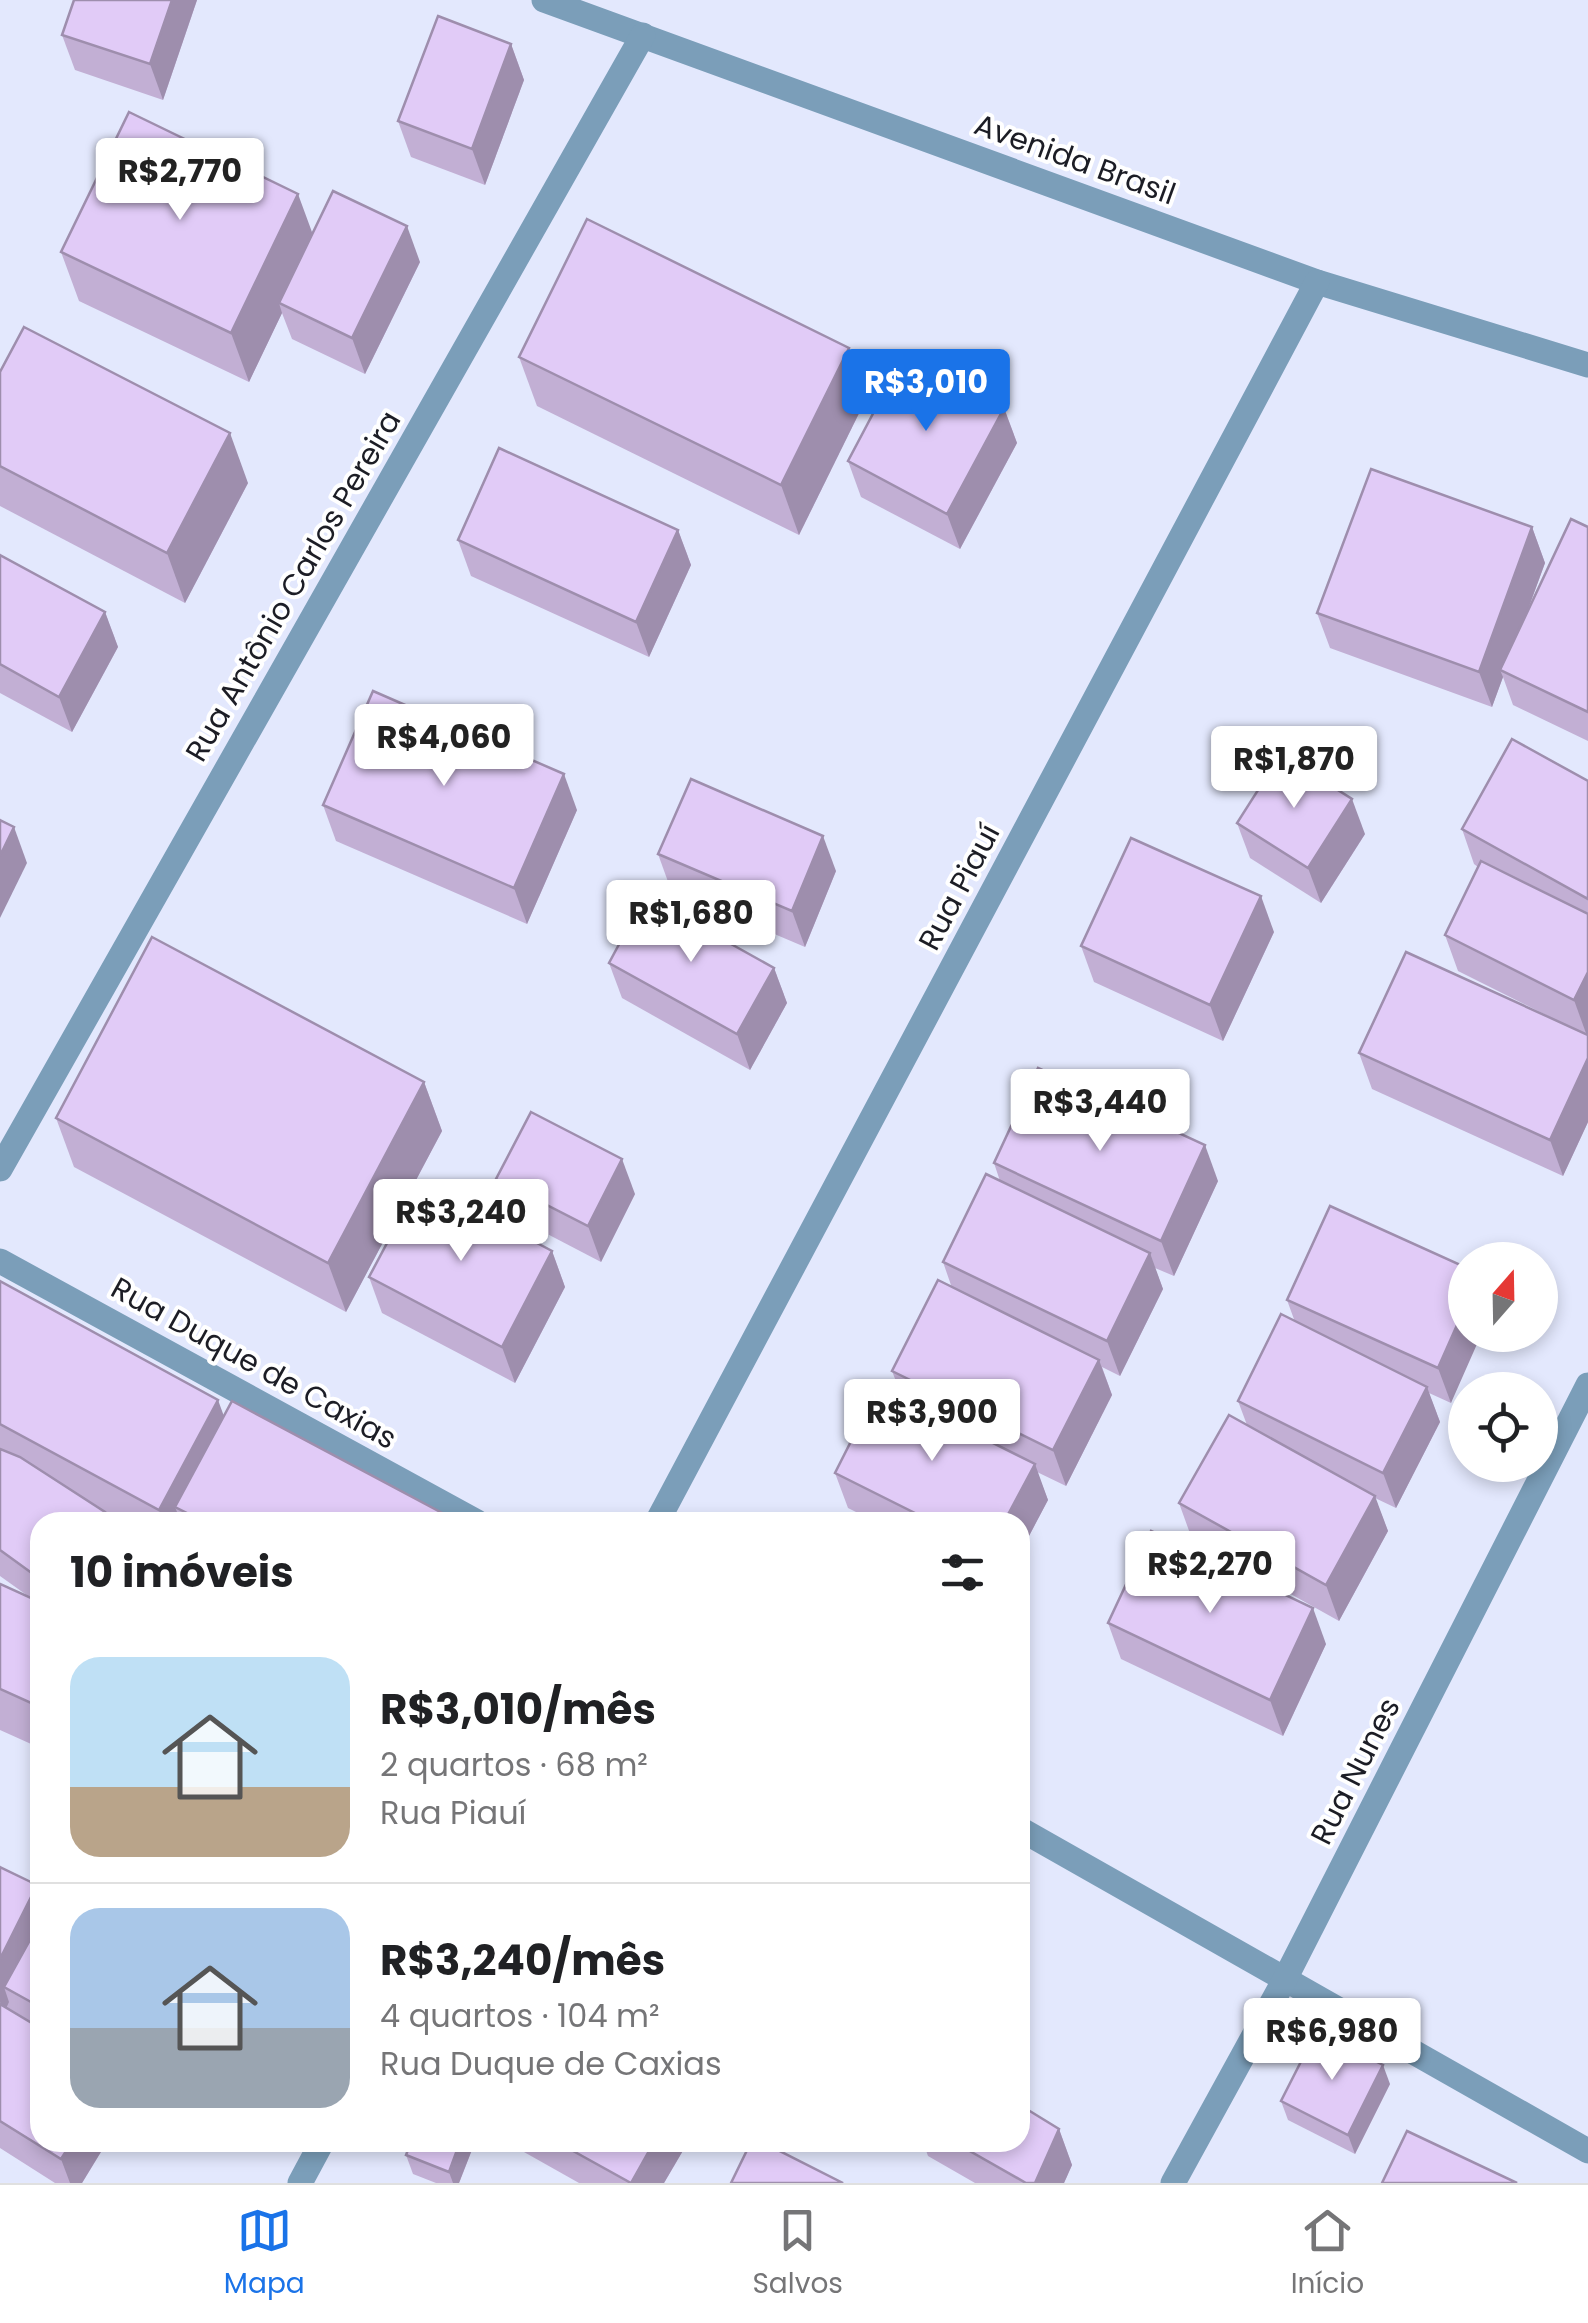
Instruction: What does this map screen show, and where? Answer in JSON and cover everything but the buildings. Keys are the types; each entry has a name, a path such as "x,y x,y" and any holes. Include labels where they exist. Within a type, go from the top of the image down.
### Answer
{"street":[{"name":"Avenida Brasil","path":"544,0 1318,282 1588,365"},
{"name":"Rua Antônio Carlos Pereira","path":"0,1168 643,35"},
{"name":"Rua Piauí","path":"662,1512 1318,282"},
{"name":"Rua Duque de Caxias","path":"0,1261 460,1512"},
{"name":"Rua Nunes","path":"1173,2183 1284,1980 1588,1385"},
{"path":"1030,1835 1588,2151"},
{"path":"300,2183 317,2152"}]}
